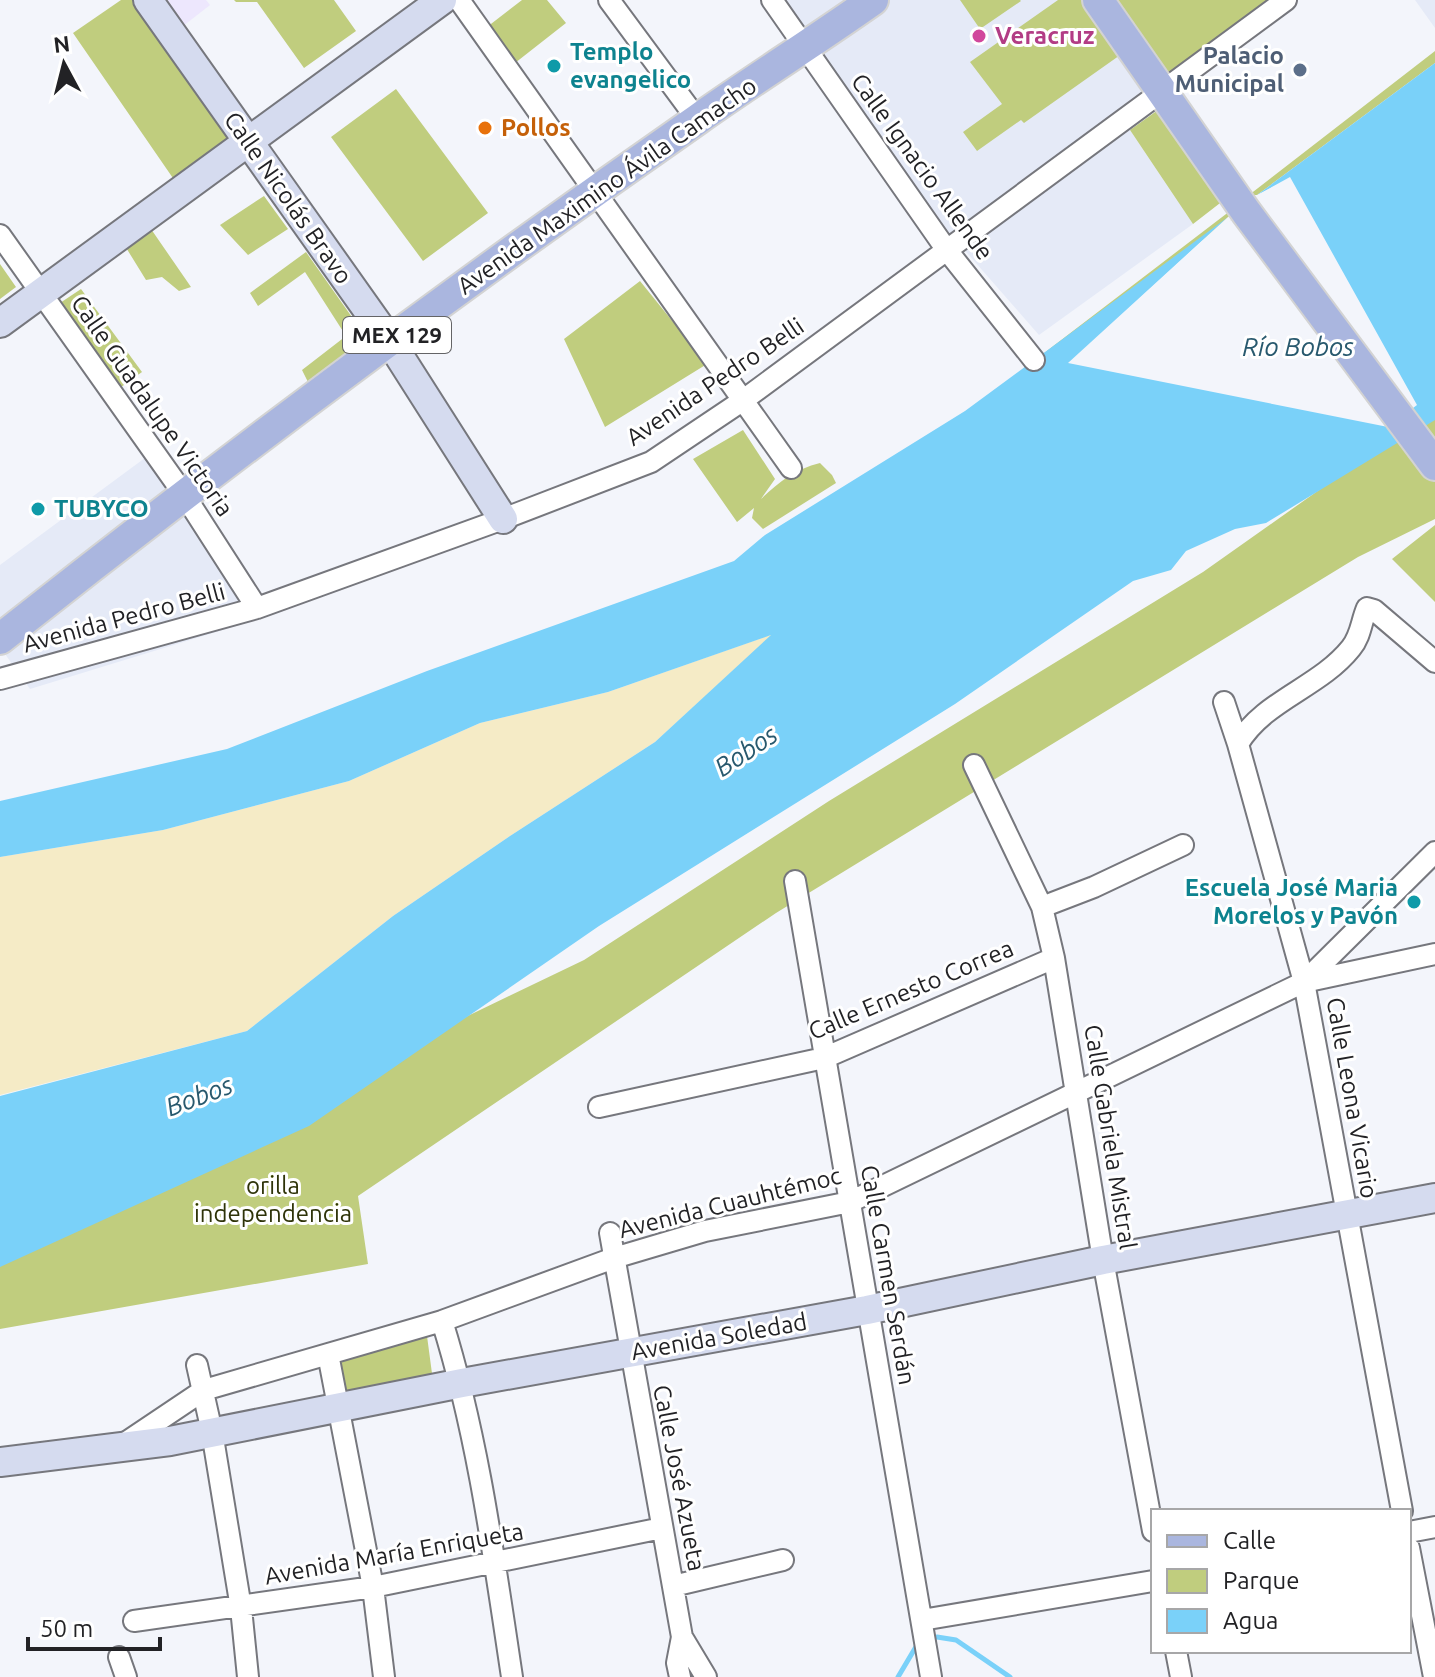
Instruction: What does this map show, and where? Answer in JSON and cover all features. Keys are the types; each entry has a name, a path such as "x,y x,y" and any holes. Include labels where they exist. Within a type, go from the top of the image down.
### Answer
{"main road":[{"name":"Calle Nicolás Bravo","path":"148,0 389,340 503,519"},
{"path":"0,323 442,0"},
{"name":"Avenida Maximino Ávila Camacho","path":"0,639 183,493 389,340 700,117 873,0"},
{"path":"1098,0 1246,212 1435,465"},
{"name":"Avenida Soledad","path":"0,1462 116,1449 212,1432 867,1310 1103,1260 1435,1198"}],"street":[{"path":"459,0 791,468"},
{"path":"609,0 691,111 700,117"},
{"name":"Calle Ignacio Allende","path":"772,0 946,249 1034,360"},
{"name":"Avenida Pedro Belli","path":"0,679 257,608 651,462 742,401 1286,0"},
{"name":"Calle Guadalupe Victoria","path":"0,235 183,493 257,608"},
{"path":"1238,744 1249,726 1271,707 1323,674 1351,648 1361,631 1367,608 1374,610 1435,662"},
{"name":"Calle Leona Vicario","path":"1224,702 1304,982 1402,1509"},
{"name":"Calle Gabriela Mistral","path":"974,765 1042,907 1054,958 1103,1260 1151,1520"},
{"path":"1042,907 1094,887 1183,845"},
{"name":"Avenida Cuauhtémoc","path":"116,1449 204,1390 442,1321 614,1258 705,1231 850,1202 1304,982 1435,852"},
{"name":"Calle Carmen Serdán","path":"795,881 931,1677"},
{"path":"1304,982 1435,954"},
{"name":"Calle Ernesto Correa","path":"599,1107 824,1058 1054,958"},
{"name":"Calle José Azueta","path":"610,1233 682,1637 677,1663 680,1677"},
{"path":"442,1321 462,1383 512,1677"},
{"path":"328,1354 373,1587 384,1677"},
{"path":"197,1365 212,1432 241,1608 248,1677"},
{"path":"1411,1532 1435,1527"},
{"name":"Avenida María Enriqueta","path":"134,1621 373,1587 662,1528"},
{"path":"1411,1558 1434,1677"},
{"path":"673,1586 783,1560"},
{"path":"922,1620 1151,1581"},
{"name":"Calle José Azueta","path":"682,1637 706,1677"},
{"path":"1176,1653 1181,1677"},
{"path":"119,1657 126,1677"}],"shaded area":[{"path":"154,0 206,0 210,5 178,30"},
{"path":"781,0 862,0 808,37"},
{"path":"883,0 1090,0 1157,93 950,243 813,50"},
{"path":"1415,0 1435,0 1435,28"},
{"path":"1130,130 1193,224 1039,335 961,246"},
{"path":"153,452 180,492 0,634 0,565"},
{"path":"182,500 262,618 30,689 0,647"}],"green space":[{"path":"121,0 144,0 241,141 177,184 73,33"},
{"path":"234,0 334,0 356,31 304,68 257,2"},
{"path":"522,0 547,0 566,23 515,63 487,27"},
{"path":"960,0 1020,0 1021,1 980,29"},
{"path":"1058,0 1085,0 1123,53 1024,123 1021,120 977,151 963,132 1002,104 970,62"},
{"path":"1106,0 1283,0 1169,85"},
{"path":"1435,51 1435,63 1257,195 1249,195"},
{"path":"396,89 488,213 423,261 331,137"},
{"path":"1158,110 1224,200 1193,224 1130,130"},
{"path":"264,196 288,229 248,255 220,225"},
{"path":"1230,211 1235,217 1035,360"},
{"path":"151,229 191,287 179,291 162,277 146,280 125,246"},
{"path":"306,252 366,337 309,384 302,370 346,336 305,272 258,306 250,293"},
{"path":"0,264 16,287 0,299"},
{"path":"640,281 707,364 605,427 564,339"},
{"path":"81,289 142,372 117,390 60,303"},
{"name":"orilla independencia","path":"1435,418 1435,519 1358,557 776,913 358,1196 368,1264 0,1329 0,1246 264,1114 584,960 829,801 1203,572 1370,454"},
{"path":"743,430 775,479 761,499 788,477 820,463 836,483 763,529 752,518 754,508 737,522 693,459"},
{"path":"1435,525 1435,602 1392,559"},
{"path":"427,1336 433,1381 346,1399 336,1359"}],"sand":[{"path":"773,634 655,742 393,916 247,1031 0,1095 0,857 163,830 349,781 480,723 608,692"}],"water":[{"name":"Río Bobos","path":"1435,63 1435,420 1266,523 1235,529 1186,551 1171,570 1133,581 955,704 599,926 309,1126 0,1267 0,1096 247,1031 393,916 655,742 771,635 608,692 480,723 349,781 163,830 0,857 0,801 227,749 427,671 734,561 765,535 965,411 1228,217 1089,345 1285,181 1257,195"}],"pier":[{"path":"1290,177 1417,405 1388,427 1068,363 1228,217 1231,215 1231,220 1209,240 1258,199 1254,197"}],"waterway":[{"path":"937,1637 956,1640 1010,1677"},
{"path":"898,1677 917,1645"}],"place":[{"name":"Veracruz","path":"979,36"},
{"name":"Templo evangelico","path":"554,66"},
{"name":"Palacio Municipal","path":"1300,70"},
{"name":"Pollos","path":"485,128"},
{"name":"TUBYCO","path":"38,509"},
{"name":"Escuela José Maria Morelos y Pavón","path":"1414,902"}],"water label":[{"name":"Bobos","path":"746,751"},
{"name":"Bobos","path":"199,1096"}]}
